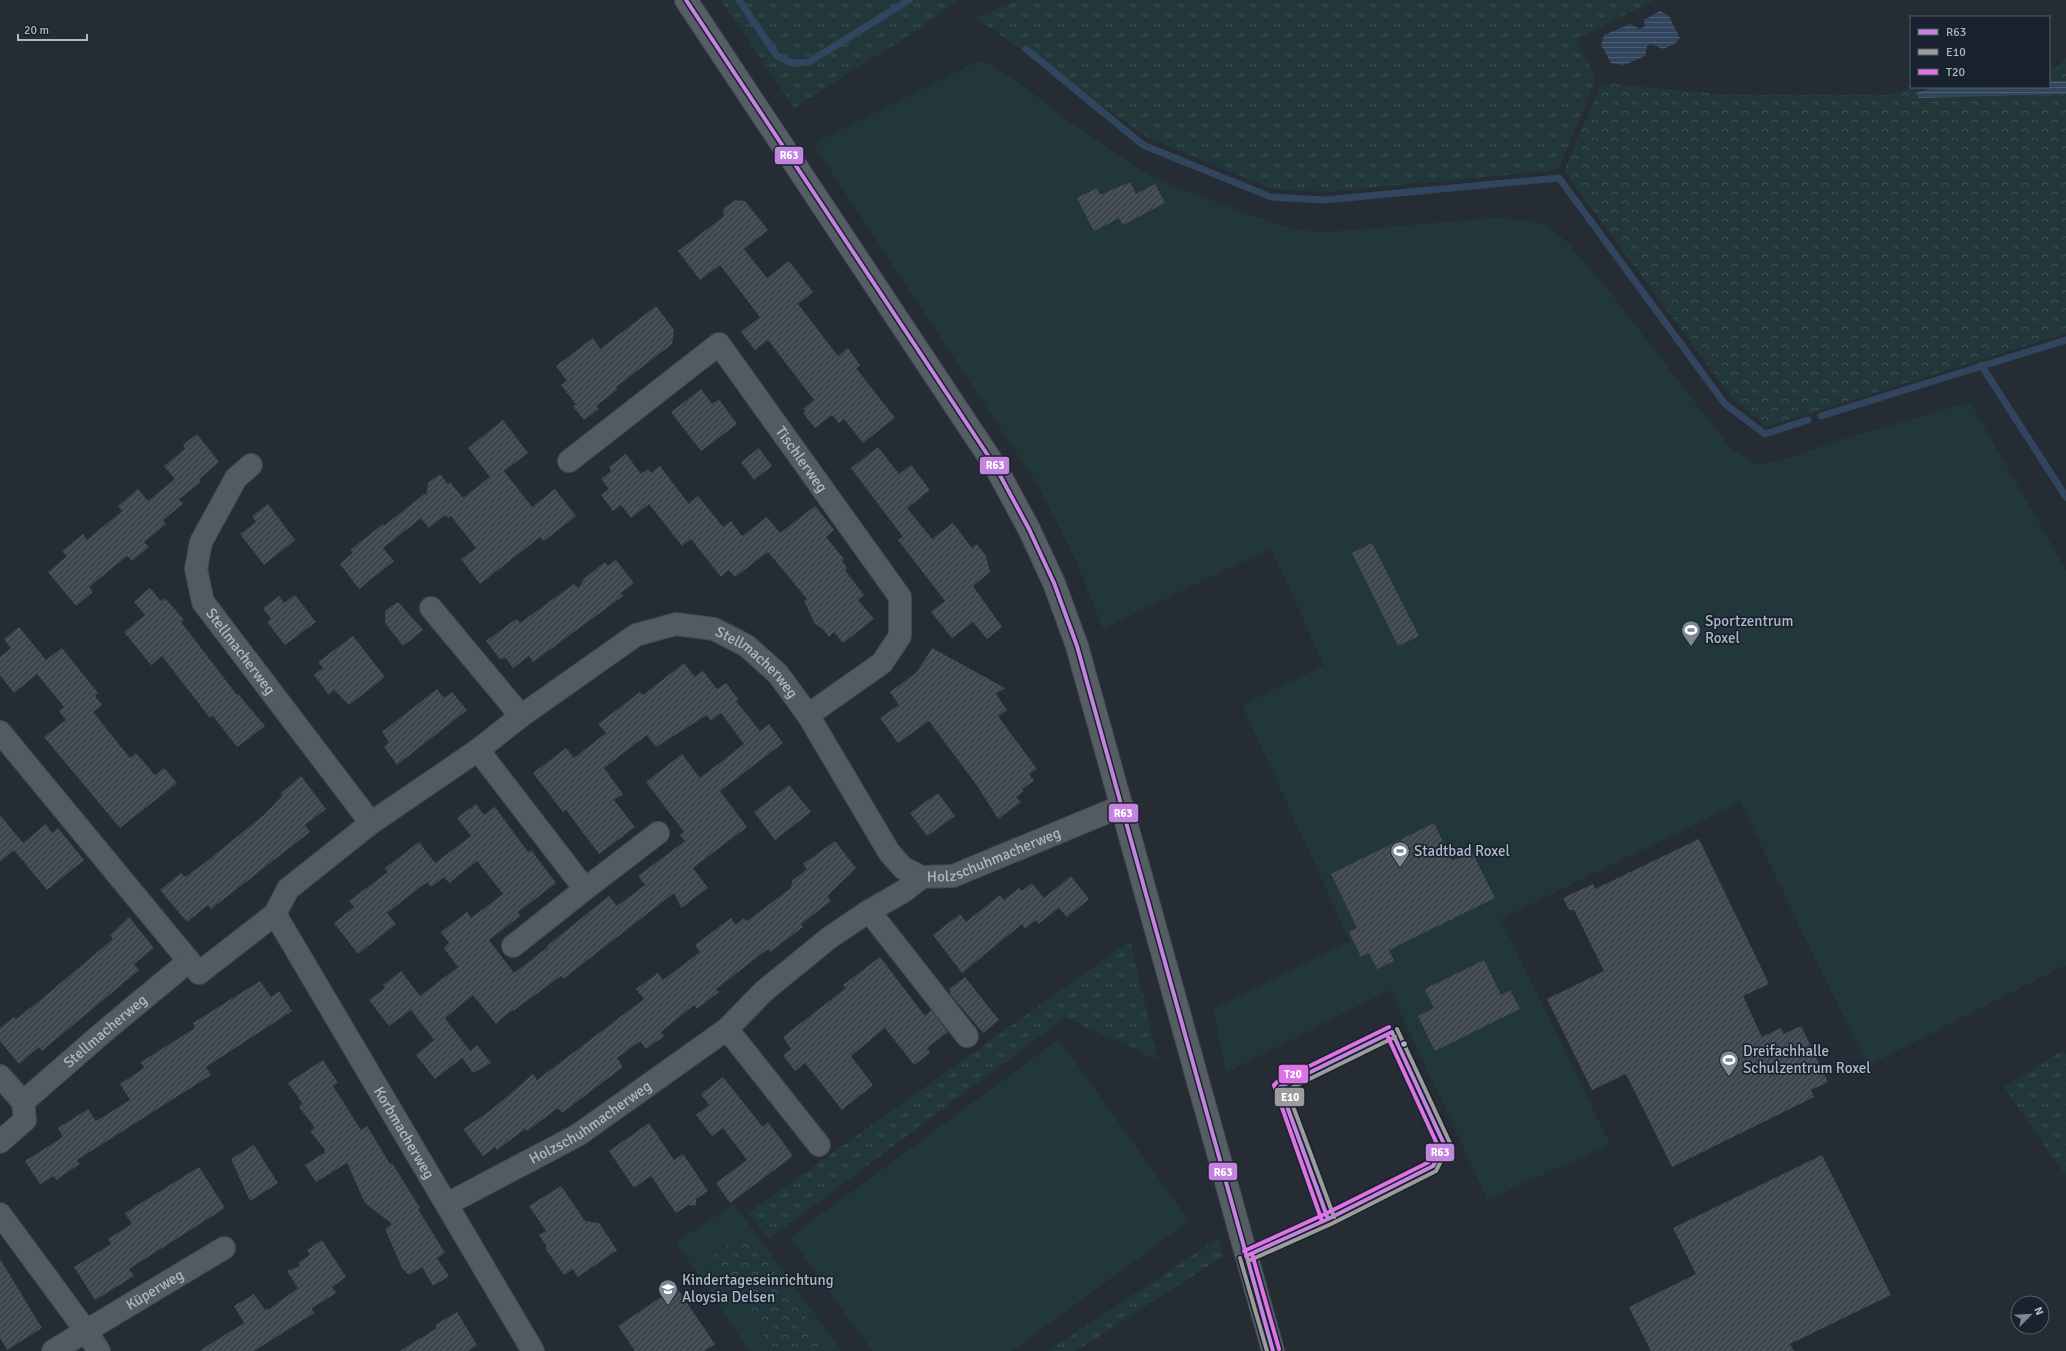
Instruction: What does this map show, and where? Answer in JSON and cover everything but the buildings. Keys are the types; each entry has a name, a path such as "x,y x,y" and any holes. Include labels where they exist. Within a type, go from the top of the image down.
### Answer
{"main road":[{"path":"686,0 995,466 1029,529 1054,583 1077,646 1273,1351"}],"street":[{"name":"Tischlerweg","path":"569,461 719,344 900,597 900,636 882,663 808,715"},
{"name":"Stellmacherweg","path":"251,465 236,478 201,542 196,569 203,602 371,823"},
{"path":"431,608 521,716"},
{"name":"Stellmacherweg","path":"0,732 199,974 275,914 288,889 371,823 478,750 521,716 636,635 676,624 714,629 747,646 778,674 808,715 889,852 903,868 922,877"},
{"path":"478,750 585,889"},
{"name":"Holzschuhmacherweg","path":"447,1204 578,1135 727,1029 764,991 829,938 869,911 904,891 922,877 953,876 1122,806"},
{"path":"513,946 658,833"},
{"path":"869,911 967,1036"},
{"name":"Korbmacherweg","path":"275,914 533,1351"},
{"name":"Stellmacherweg","path":"23,1102 107,1029 189,961"},
{"path":"727,1029 819,1145"},
{"path":"0,1076 23,1102 25,1120 0,1142"},
{"path":"0,1214 99,1351"},
{"name":"Küperweg","path":"53,1351 224,1248"}],"green space":[{"path":"721,0 959,0 914,32 794,108"},
{"path":"1019,0 1654,0 1577,39 1596,79 1558,170 1326,192 1272,189 1147,137 976,18"},
{"path":"2066,58 2066,81 2050,81 2050,68 2056,68"},
{"name":"Sportzentrum Roxel","path":"978,61 989,64 1029,90 1064,118 1155,179 1253,216 1299,230 1325,232 1493,218 1535,221 1553,230 1568,243 1610,292 1731,449 1757,464 1776,462 1840,440 1970,402 2066,570 2066,965 1867,1066 1740,802 1501,919 1610,1144 1488,1200 1390,990 1226,1073 1213,1009 1350,941 1242,705 1324,665 1271,548 1103,629 1076,561 1037,484 813,144"},
{"path":"1602,83 1726,95 1892,95 1913,88 1933,88 1915,93 1919,98 2066,94 2066,333 1767,427 1732,398 1564,171"},
{"path":"1130,941 1158,1060 1065,1017 769,1239 748,1213"},
{"path":"1059,1039 1189,1221 1012,1351 872,1351 790,1237"},
{"path":"2063,1050 2066,1055 2066,1176 2004,1087"},
{"path":"734,1204 842,1351 830,1351 746,1232 709,1258 774,1351 749,1351 676,1242"},
{"path":"747,1232 830,1351 774,1351 709,1258"},
{"path":"1219,1238 1224,1256 1076,1351 1048,1351"}],"water":[{"path":"1660,11 1669,16 1680,38 1675,44 1663,49 1651,44 1647,46 1645,56 1624,65 1611,63 1601,45 1604,35 1630,24 1640,29 1645,26 1644,20"},
{"path":"2050,81 2066,81 2066,94 1919,98 1915,93 1933,88 2050,88"}],"waterway":[{"path":"739,0 777,56 792,63 809,62 909,0"},
{"path":"1026,49 1143,145 1271,197 1324,200 1559,178 1725,404 1765,434 1808,420"},
{"path":"1821,416 2066,340"},
{"path":"1981,365 2066,497"}],"transit line":[{"name":"R63","path":"686,0 995,466 1029,529 1054,583 1077,646 1273,1351"},
{"name":"T20","path":"1322,1221 1274,1085 1277,1082 1389,1027"},
{"name":"E10","path":"1248,1261 1331,1224 1436,1171 1450,1143 1397,1029"},
{"name":"R63","path":"1392,1032 1444,1144 1433,1166 1328,1219 1280,1087 1392,1032"},
{"name":"T20","path":"1244,1251 1325,1214 1429,1162 1437,1144 1387,1035"},
{"name":"E10","path":"1334,1217 1287,1090 1395,1037"},
{"name":"R63","path":"1246,1256 1328,1219"},
{"name":"T20","path":"1252,1254 1279,1349"},
{"name":"E10","path":"1240,1258 1267,1351"}],"place":[{"name":"Sportzentrum Roxel","path":"1691,647"},
{"name":"Stadtbad Roxel","path":"1400,868"},
{"name":"Dreifachhalle Schulzentrum Roxel","path":"1729,1077"},
{"name":"Kindertageseinrichtung Aloysia Delsen","path":"668,1306"}]}
